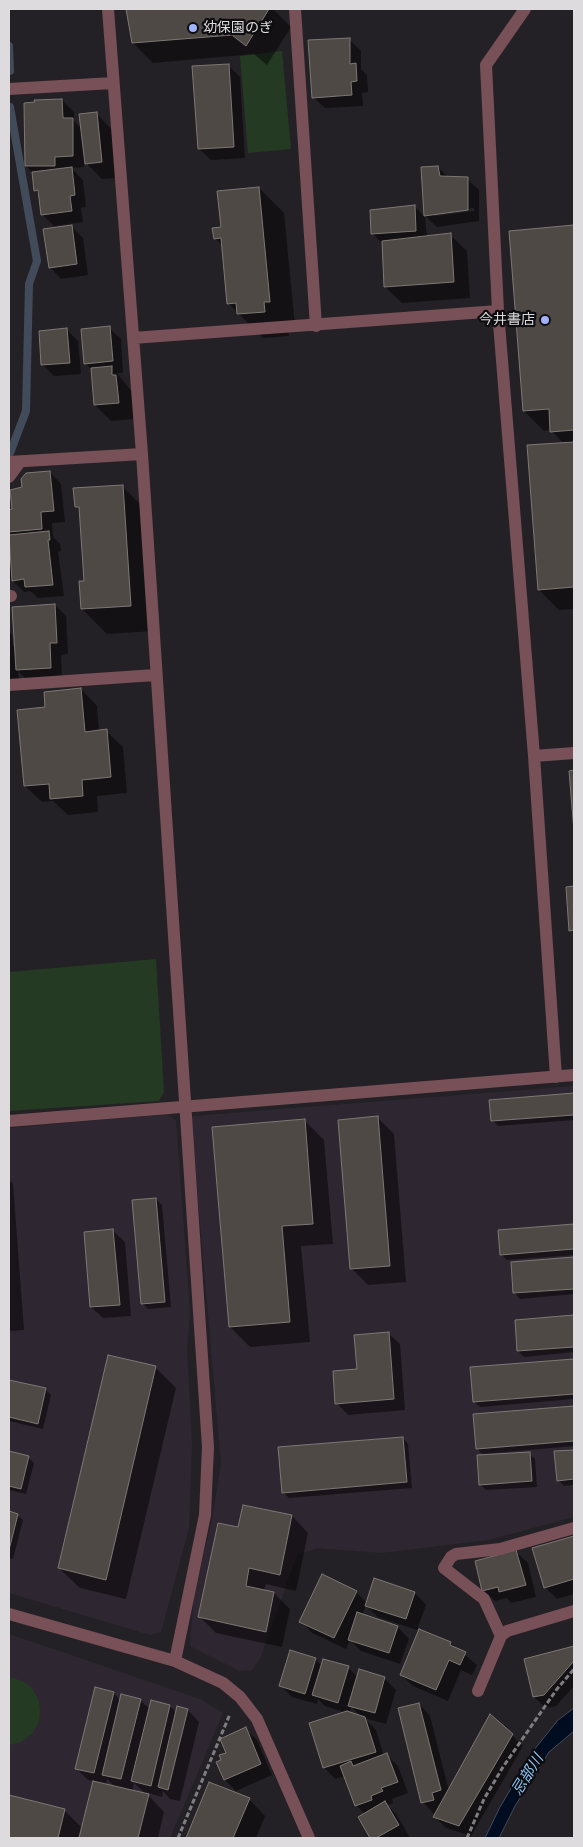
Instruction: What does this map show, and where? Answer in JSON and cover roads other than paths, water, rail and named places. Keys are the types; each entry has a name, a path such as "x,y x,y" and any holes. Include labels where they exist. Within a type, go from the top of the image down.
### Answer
{"street":[{"path":"108,9 142,454 187,1106 208,1446 205,1515 175,1662"},
{"path":"295,9 316,326"},
{"path":"526,9 486,65 498,311 534,756 556,1077"},
{"path":"9,89 113,83"},
{"path":"133,338 316,326 498,311"},
{"path":"9,477 14,462 142,454"},
{"path":"9,685 156,675"},
{"path":"534,756 574,752"},
{"path":"9,1121 574,1075"},
{"path":"501,1636 484,1599 444,1568 451,1557 456,1554 500,1549 574,1528"},
{"path":"478,1691 501,1636 508,1631 574,1611"},
{"path":"9,1614 175,1662 223,1683 240,1698 257,1719 309,1838"}],"water":[{"name":"忌部川","path":"574,1708 574,1731 549,1752 515,1806 499,1838 485,1838 500,1807 534,1750 558,1720"}],"waterway":[{"path":"9,46 10,71"},
{"path":"10,107 37,261 29,284 26,411 10,453"}],"place":[{"name":"幼保園のぎ","path":"193,28"},
{"name":"今井書店","path":"545,320"}]}
